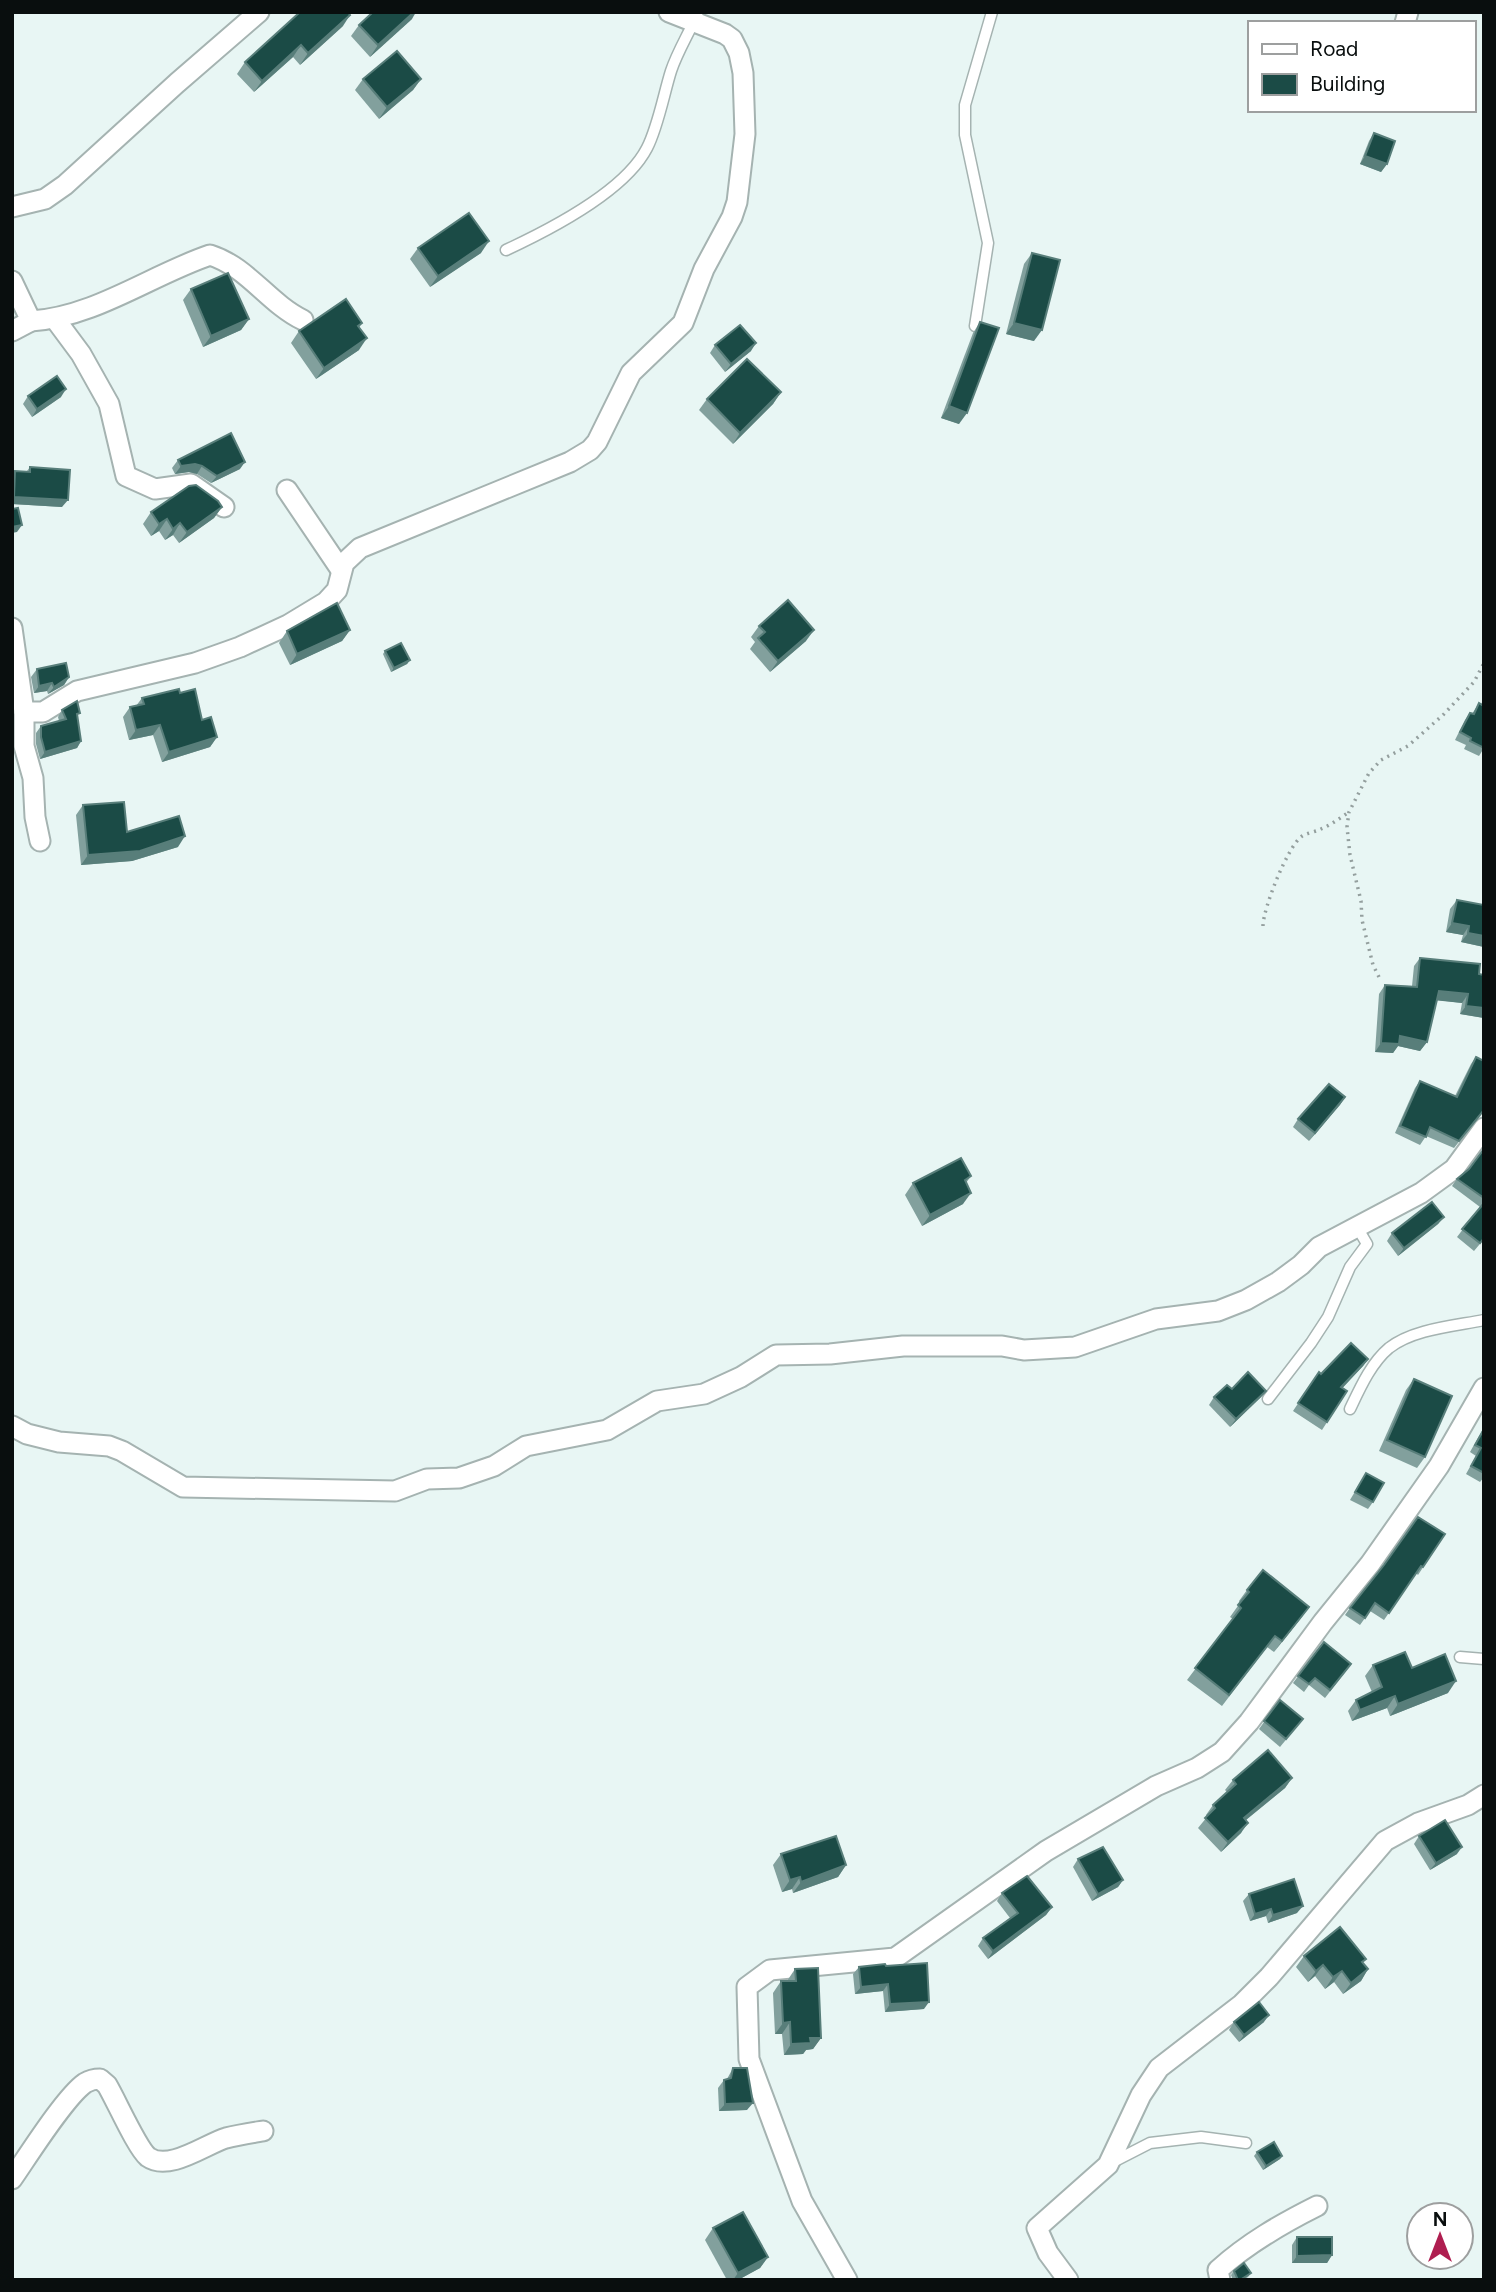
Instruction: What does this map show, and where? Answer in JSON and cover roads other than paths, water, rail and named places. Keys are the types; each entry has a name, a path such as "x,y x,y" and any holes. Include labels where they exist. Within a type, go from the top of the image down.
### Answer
{"street":[{"path":"12,207 45,198 75,178 258,12"},
{"path":"23,712 43,712 77,691 195,663 240,647 288,625 326,602 337,590 341,570 348,557 360,548 570,462 590,450 597,442 631,373 683,323 704,268 732,217 737,202 746,134 742,62 736,46 725,34 696,17 668,12"},
{"path":"12,331 31,321 55,319 210,255 226,260 286,312 303,320"},
{"path":"12,281 31,321"},
{"path":"55,319 82,354 109,404 126,476 155,489 191,484 224,507"},
{"path":"287,490 341,570"},
{"path":"12,628 23,712 23,746 33,778 35,817 40,841"},
{"path":"12,1426 27,1434 59,1442 109,1446 183,1487 395,1491 427,1479 459,1478 495,1466 526,1446 607,1430 657,1401 704,1394 741,1377 776,1355 830,1354 903,1346 1002,1346 1024,1350 1075,1348 1156,1319 1218,1311 1246,1300 1278,1282 1319,1247 1421,1193 1454,1169 1484,1128"},
{"path":"847,2280 802,2201 749,2059 747,1987 770,1970 895,1958 1046,1851 1156,1786 1197,1768 1222,1752 1249,1722 1370,1564 1439,1466 1484,1388"},
{"path":"1069,2280 1048,2253 1037,2228 1108,2165 1141,2095 1159,2068 1242,2004 1269,1977 1385,1841 1418,1823 1468,1805 1484,1795"},
{"path":"12,2179 64,2106 83,2084 93,2079 100,2079 107,2085 139,2144 148,2157 157,2160 170,2161 224,2139 263,2131"},
{"path":"1220,2280 1218,2270 1236,2254 1267,2232 1317,2206"}],"lane":[{"path":"975,326 988,243 965,135 965,105 992,12"},
{"path":"506,250 569,216 623,178 647,148 672,70 696,17"},
{"path":"1268,1399 1328,1317 1350,1267 1367,1244 1357,1227"},
{"path":"1350,1409 1364,1380 1390,1348 1416,1335 1484,1320"},
{"path":"1460,1657 1484,1659"},
{"path":"1108,2165 1150,2143 1201,2137 1246,2143"}]}
